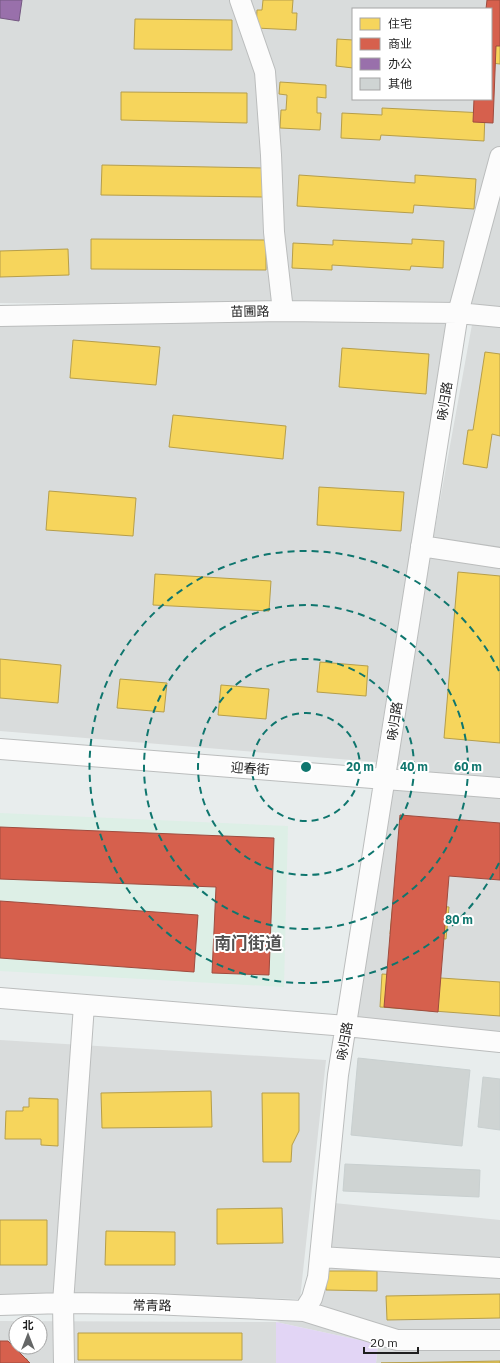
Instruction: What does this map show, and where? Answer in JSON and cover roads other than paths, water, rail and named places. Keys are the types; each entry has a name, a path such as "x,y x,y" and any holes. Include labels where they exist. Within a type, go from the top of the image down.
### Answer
{"street":[{"path":"240,0 265,72 271,155 274,232 284,311"},
{"name":"咏归路","path":"304,1311 312,1298 318,1277 338,1075 458,313 500,158"},
{"name":"苗圃路","path":"0,316 284,311 458,313 500,317"},
{"path":"421,546 500,558"},
{"name":"迎春街","path":"0,749 500,788"},
{"path":"0,998 346,1026 500,1042"},
{"path":"64,1363 63,1303 84,1005"},
{"path":"320,1257 500,1268"},
{"name":"常青路","path":"0,1305 63,1303 152,1304 304,1311 397,1340 500,1340"}],"district":[{"name":"南门街道","path":"248,943"}]}
